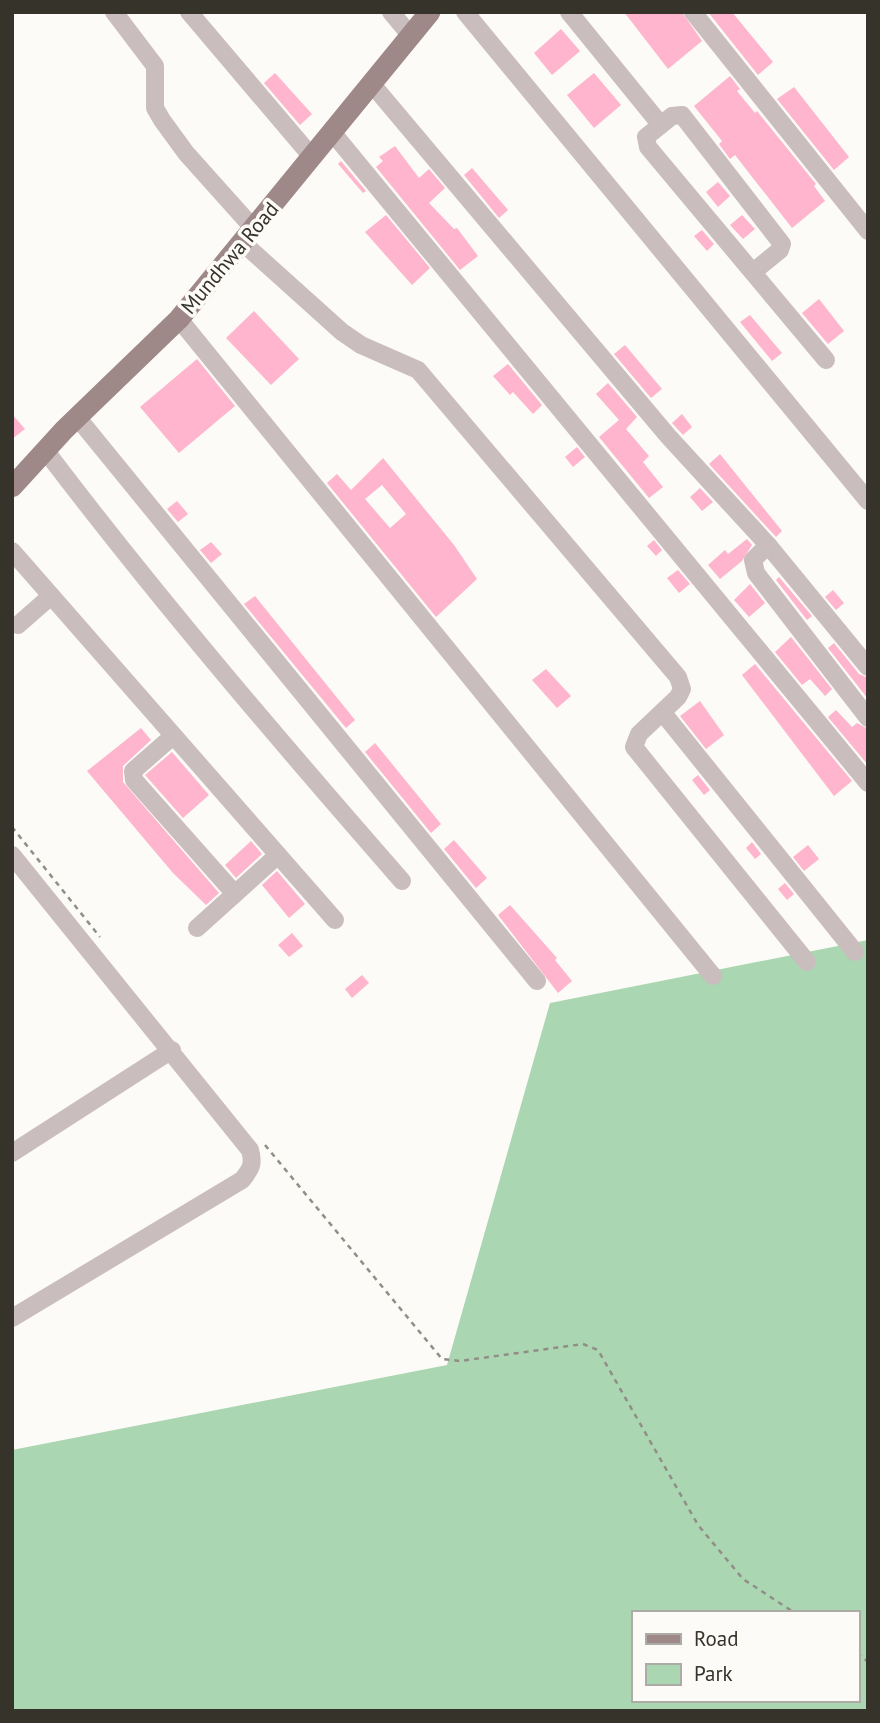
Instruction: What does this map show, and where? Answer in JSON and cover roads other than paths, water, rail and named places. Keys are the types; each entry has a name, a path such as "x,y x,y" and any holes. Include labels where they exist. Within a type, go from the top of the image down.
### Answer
{"main road":[{"name":"Mundhwa Road","path":"12,487 77,417 178,319 249,236 429,12"}],"street":[{"path":"114,12 155,66 155,108 162,120 249,236 342,332 361,345 408,364 426,378 678,677 681,690 663,713 634,741 637,753 807,962"},
{"path":"189,12 312,157"},
{"path":"391,12 410,35"},
{"path":"465,12 868,501"},
{"path":"569,12 660,124"},
{"path":"694,12 868,230"},
{"path":"371,83 668,436 768,545 868,667"},
{"path":"752,272 782,248 780,241 682,115 676,114 646,137 648,147 752,272 826,360"},
{"path":"332,132 868,783"},
{"path":"178,319 713,976"},
{"path":"77,417 537,981"},
{"path":"45,450 133,564 291,754 402,881"},
{"path":"768,545 753,561 756,573 868,718"},
{"path":"12,551 335,920"},
{"path":"18,625 51,596"},
{"path":"663,713 855,952"},
{"path":"173,736 138,765 133,771 134,780 235,894"},
{"path":"197,928 278,855"},
{"path":"12,1318 242,1180 251,1169 250,1150 172,1050 15,863"},
{"path":"12,1153 172,1050"}]}
